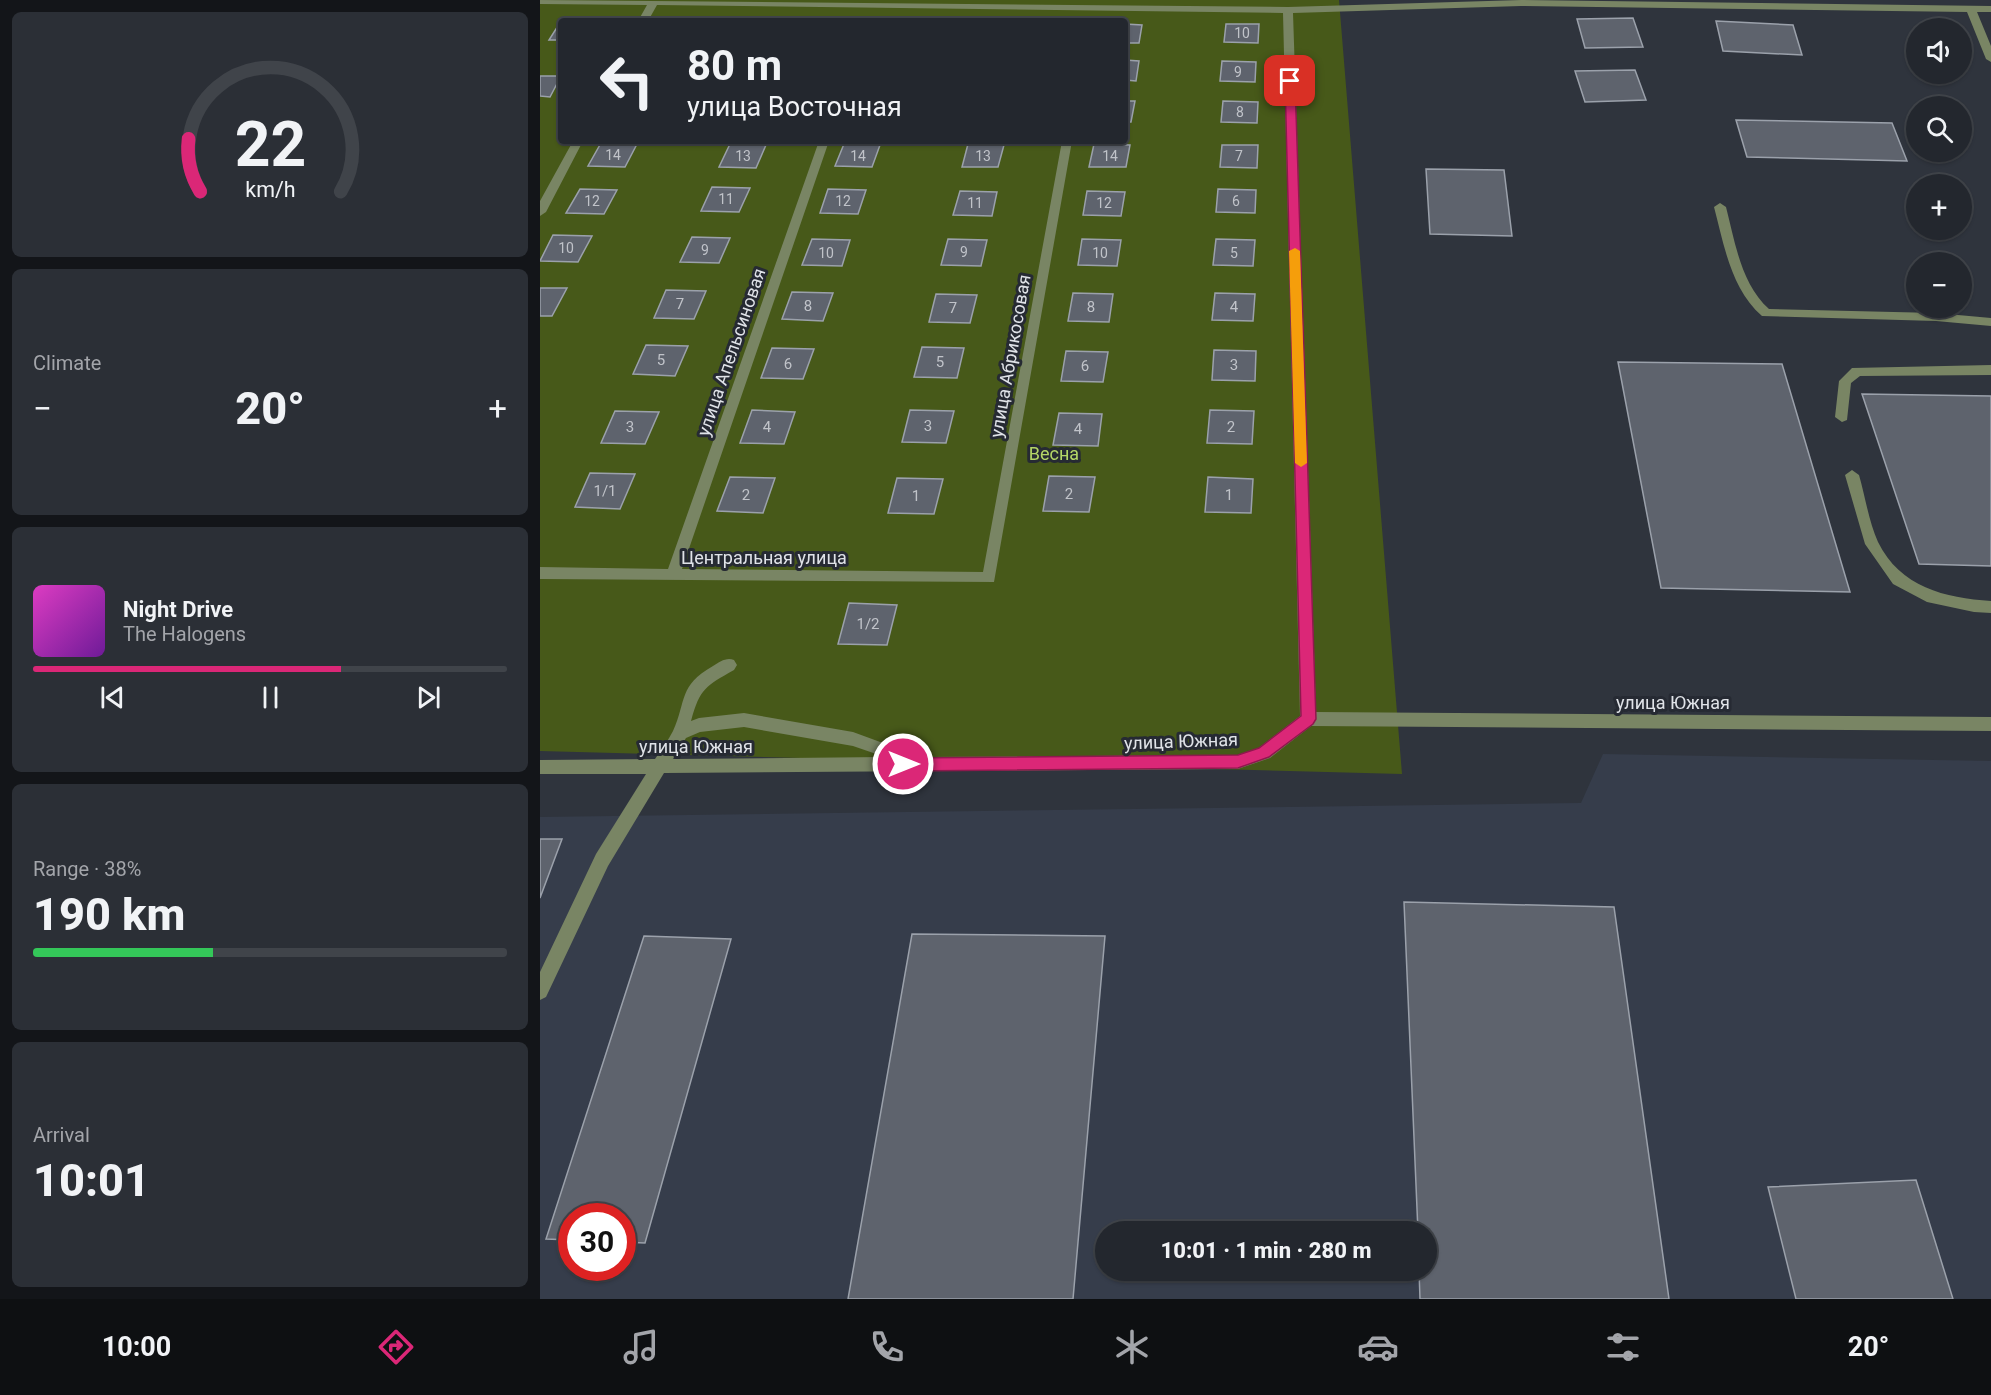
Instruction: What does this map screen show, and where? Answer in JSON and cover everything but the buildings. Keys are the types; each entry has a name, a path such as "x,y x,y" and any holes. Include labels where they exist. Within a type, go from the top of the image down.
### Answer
{"street":[{"path":"540,1 869,9 1288,10 1521,3 1991,9"},
{"path":"645,18 653,3"},
{"path":"1089,18 1091,8"},
{"path":"1971,9 1991,59"},
{"path":"1288,10 1308,719"},
{"path":"540,212 576,144"},
{"name":"улица Апельсиновая","path":"673,575 823,144"},
{"name":"улица Абрикосовая","path":"989,578 1066,144"},
{"path":"1720,207 1735,262 1755,307 1766,313 1936,317 1991,322"},
{"path":"1842,417 1845,381 1857,371 1991,370"},
{"path":"1852,475 1872,544 1898,580 1927,596 1974,606 1991,607"},
{"name":"Центральная улица","path":"540,573 989,578"},
{"path":"540,991 602,860 680,733 689,700 701,681 729,665"},
{"name":"улица Южная","path":"540,767 1238,762 1264,753 1308,719 1991,724"},
{"path":"680,733 699,726 744,720 853,739 925,764"}],"shaded area":[{"path":"1603,754 1991,761 1991,1299 540,1299 540,817 1581,803"}],"green space":[{"name":"Весна","path":"540,0 1339,0 1402,774 540,751"}],"slow traffic":[{"path":"1295,251 1301,463"}],"route":[{"path":"903,764 1238,762 1264,753 1308,719 1290,81"}]}
